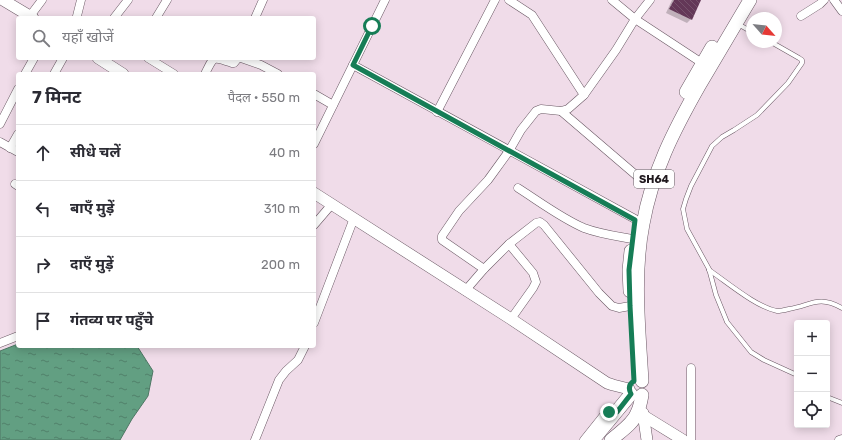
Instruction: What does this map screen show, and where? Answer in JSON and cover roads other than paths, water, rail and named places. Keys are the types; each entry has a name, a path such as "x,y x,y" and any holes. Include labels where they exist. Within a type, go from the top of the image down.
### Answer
{"main road":[{"name":"SH64","path":"615,438 638,412 630,306 629,270 635,220 644,182 656,148 666,127 702,63 741,0"},
{"name":"SH64","path":"637,390 639,261 643,224 651,188 664,153 678,122 750,0"},
{"path":"593,440 637,390"}],"street":[{"path":"3,0 29,16"},
{"path":"32,16 42,0"},
{"path":"78,16 81,0"},
{"path":"116,16 128,0"},
{"path":"157,16 166,0"},
{"path":"256,16 264,0"},
{"path":"316,140 385,0"},
{"path":"437,112 495,0"},
{"path":"509,0 532,15 584,95"},
{"path":"612,0 635,20 702,63"},
{"path":"484,269 442,240 442,236 459,211 488,180 521,130 536,111 541,109 561,111 568,109 584,95 650,0"},
{"path":"801,16 824,0"},
{"path":"834,0 842,11"},
{"path":"26,72 33,60"},
{"path":"55,72 62,60"},
{"path":"101,60 120,72"},
{"path":"151,60 171,72"},
{"path":"206,72 212,60"},
{"path":"223,60 234,63 237,60"},
{"path":"245,60 261,65 274,72"},
{"path":"353,65 635,220"},
{"path":"0,124 16,93"},
{"path":"316,95 334,105"},
{"path":"561,111 644,182"},
{"path":"10,148 16,138"},
{"path":"0,142 16,151"},
{"path":"518,188 566,219 584,228 600,233 632,239"},
{"path":"316,193 607,383 613,386 637,390 644,416 647,440"},
{"path":"316,223 332,204"},
{"path":"316,318 354,218"},
{"path":"465,291 509,244 536,222 540,222 599,293 612,306 619,308 630,306"},
{"path":"509,244 532,273 536,282 511,319"},
{"path":"0,343 16,337"},
{"path":"255,440 279,380 298,360 304,348"},
{"path":"691,368 691,440"},
{"path":"584,440 604,415 609,412 617,412"},
{"path":"644,416 683,440"}],"lane":[{"path":"736,23 746,29"},
{"path":"782,48 802,60 802,62 788,83 757,115 722,137 712,146 686,199 683,209 686,229 709,269 716,296 727,322 752,352 764,360 794,374"},
{"path":"709,269 749,298 769,308 779,311 792,309 815,302 829,302 842,308"},
{"path":"830,397 842,403"}],"water":[{"path":"16,345 16,348 138,348 153,371 148,396 120,440 0,440 0,351"}]}
